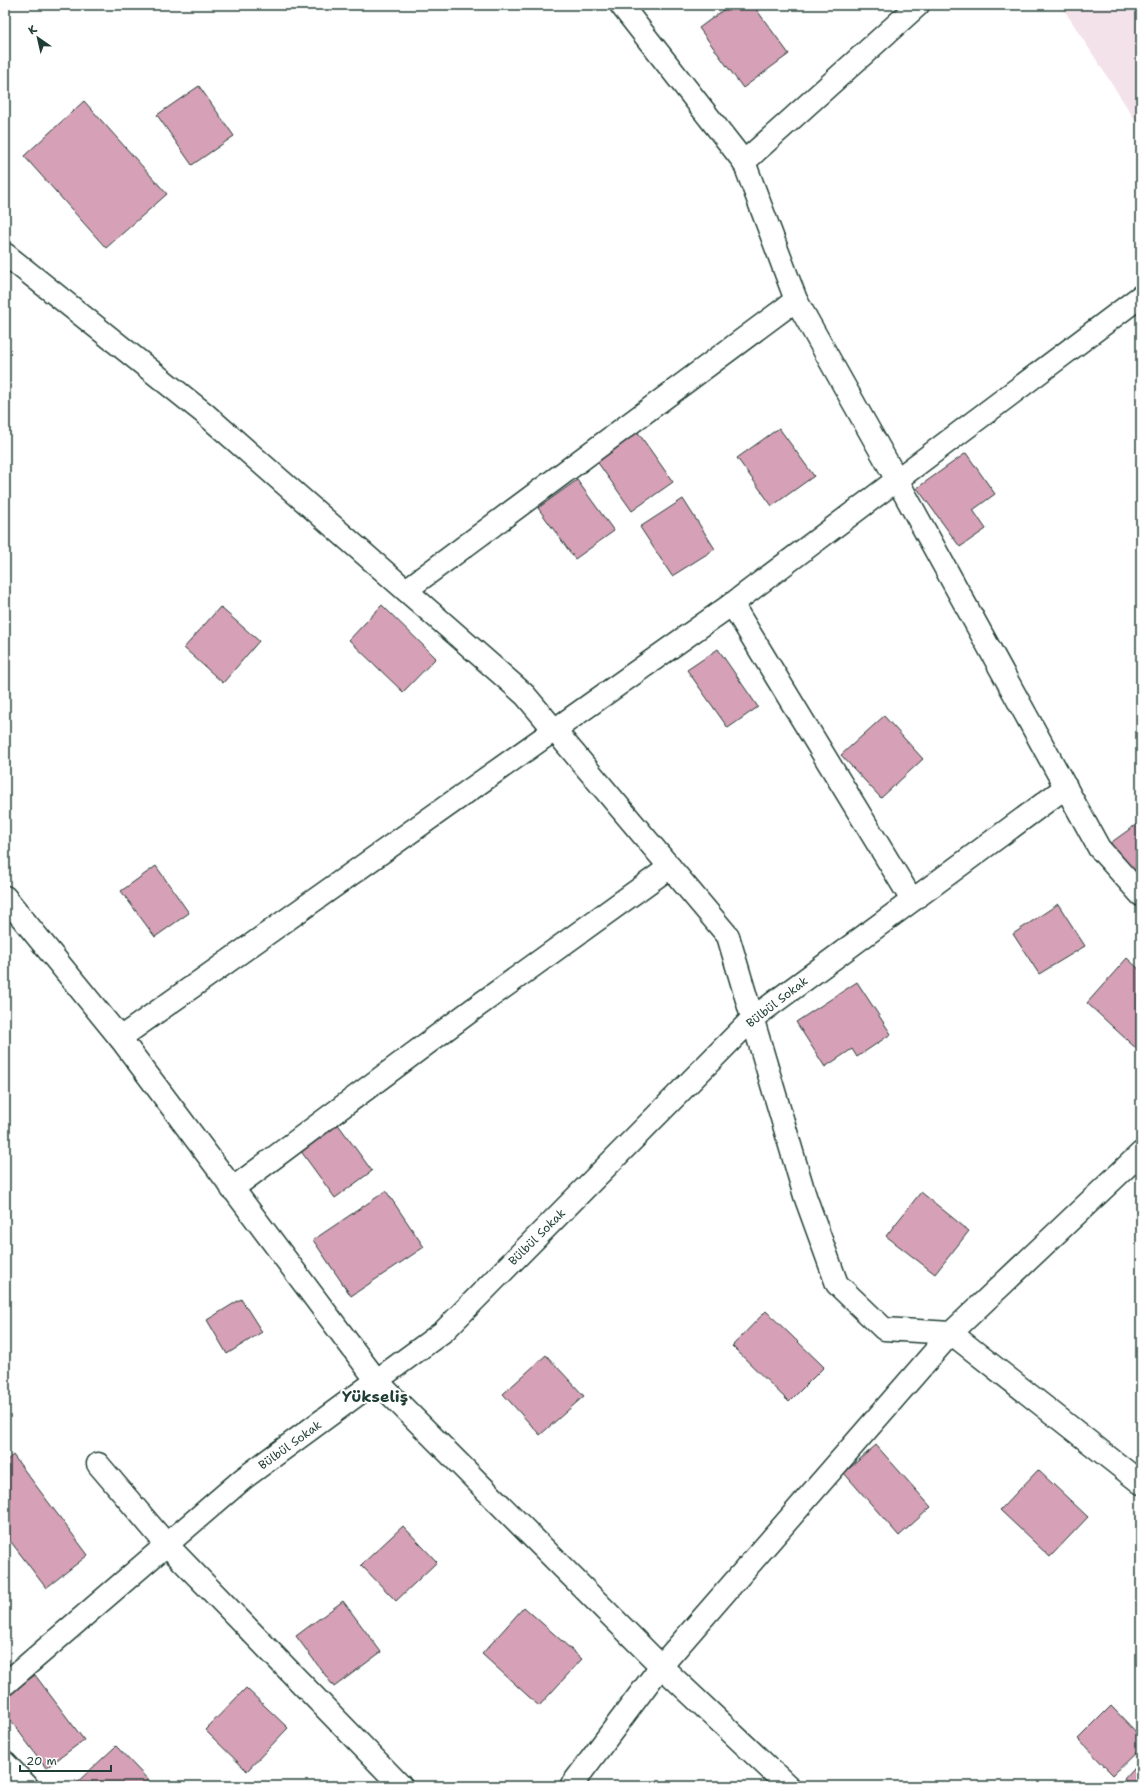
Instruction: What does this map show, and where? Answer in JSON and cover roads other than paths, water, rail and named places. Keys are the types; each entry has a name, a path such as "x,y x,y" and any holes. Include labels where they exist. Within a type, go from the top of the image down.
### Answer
{"street":[{"path":"621,5 744,162 796,300 897,480 1099,848 1141,895"},
{"path":"744,162 918,5"},
{"path":"5,254 204,413 525,695 728,936 806,1196 837,1284 884,1329 951,1333 1141,1483"},
{"path":"120,1038 555,731 732,604 1141,296"},
{"path":"406,590 796,300"},
{"path":"732,604 912,900"},
{"name":"Bülbül Sokak","path":"5,1684 244,1478 444,1331 753,1018 1066,787"},
{"path":"232,1188 472,1010 670,867"},
{"path":"5,897 120,1038 377,1381 661,1666 788,1786"},
{"path":"571,1786 661,1666 951,1333 1141,1153"},
{"path":"98,1464 167,1545 401,1786"},
{"path":"5,1763 27,1786"}],"district":[{"name":"Yükseliş","path":"375,1396"}]}
